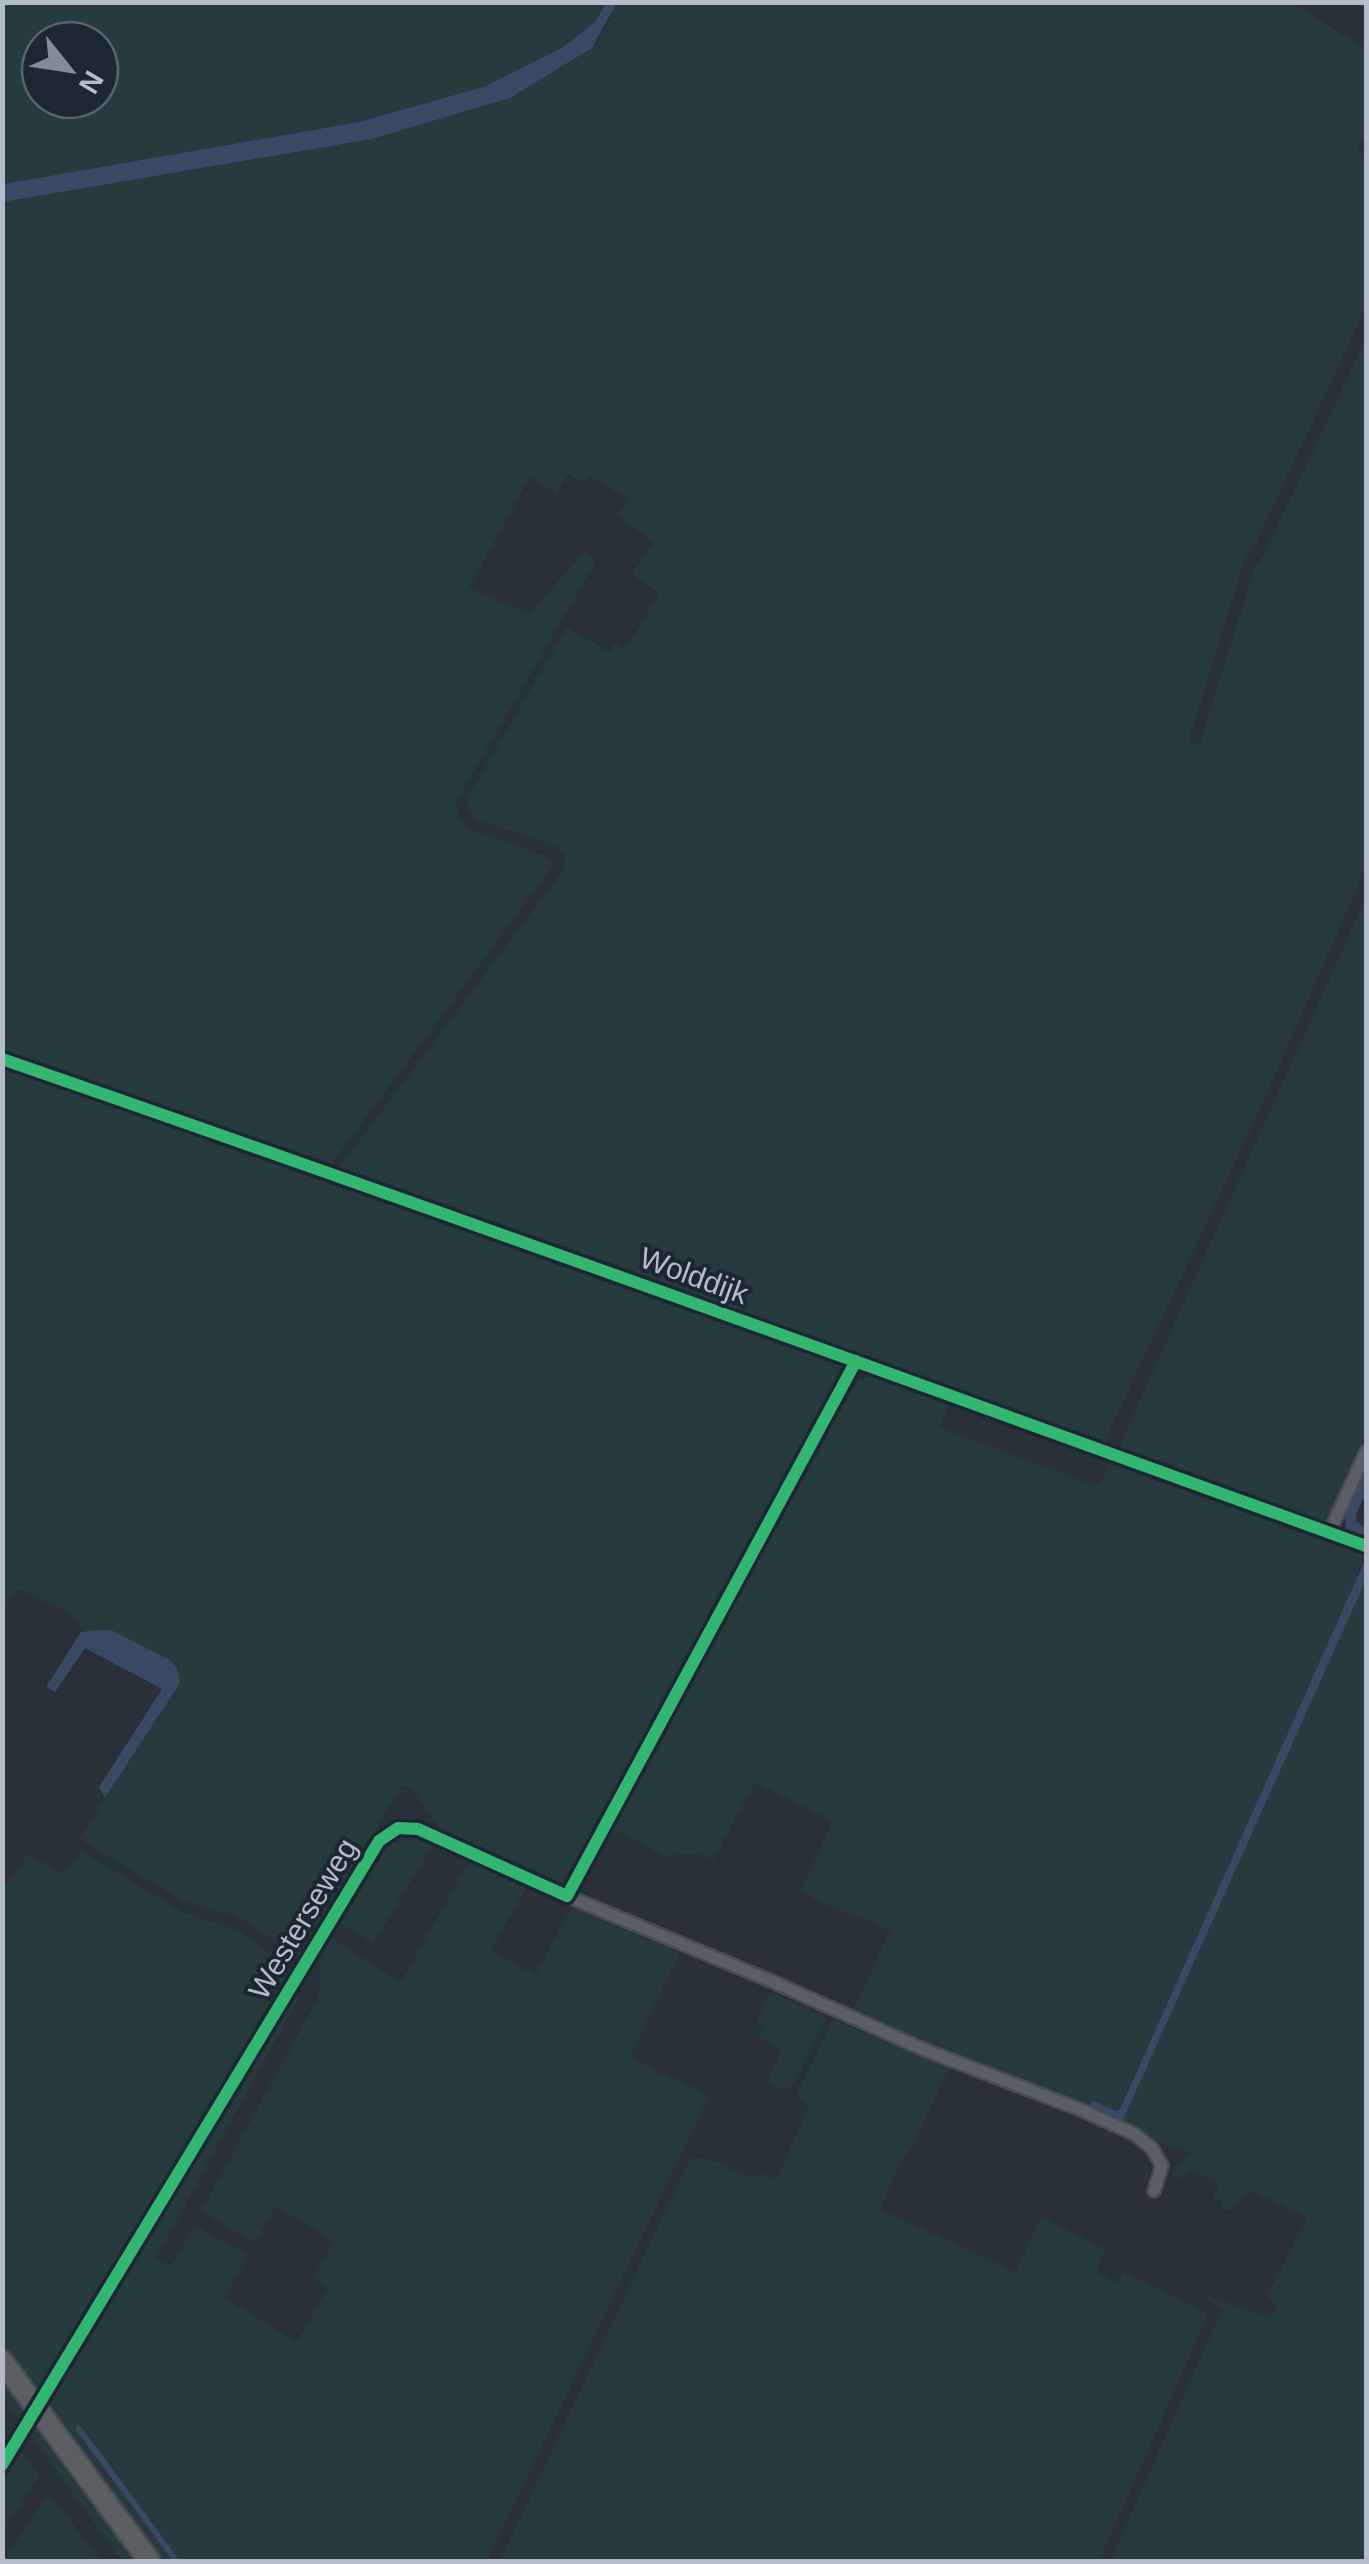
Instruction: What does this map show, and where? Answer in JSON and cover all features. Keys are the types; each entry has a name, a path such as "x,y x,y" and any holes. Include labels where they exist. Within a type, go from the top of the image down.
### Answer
{"highway":[{"path":"2,2361 150,2562"}],"street":[{"name":"Wolddijk","path":"2,1059 313,1166 1366,1546"},
{"path":"567,1896 856,1361"},
{"path":"1330,1532 1366,1452"},
{"name":"Westerseweg","path":"5,2461 379,1841 398,1828 418,1829 926,2050 1134,2134 1152,2148 1162,2166 1154,2191"}],"green space":[{"path":"3,3 606,3 596,21 565,46 483,87 359,122 2,184"},
{"path":"617,3 1293,3 1366,49 1366,134 1356,151 1366,154 1366,307 1244,561 1189,739 1199,746 1255,567 1366,339 1366,868 1261,1106 1104,1442 338,1169 564,865 564,856 557,847 476,819 468,810 467,801 567,627 610,652 615,643 626,649 659,593 632,574 652,544 617,515 630,500 589,476 584,483 568,474 557,493 530,477 469,587 529,614 585,551 593,559 594,565 456,802 459,820 468,828 551,858 553,866 330,1166 3,1052 3,202 372,139 510,98 592,48"},
{"path":"1366,898 1366,1440 1327,1526 1121,1450 1120,1445"},
{"path":"3,1061 836,1359 843,1368 822,1416 563,1882 553,1884 446,1836 411,1789 402,1785 297,1955 234,1914 185,1902 79,1839 180,1683 169,1660 97,1630 85,1632 72,1614 18,1589 3,1611"},
{"path":"874,1375 887,1376 952,1400 939,1427 1089,1483 1100,1484 1111,1458 1366,1551 1366,1560 1116,2111 940,2049 854,2009 890,1932 801,1890 833,1822 755,1782 713,1860 690,1853 667,1858 611,1827 849,1396 858,1381"},
{"path":"1366,1577 1366,2561 1110,2562 1221,2312 1201,2293 1271,2318 1278,2306 1267,2296 1308,2218 1251,2191 1231,2210 1222,2209 1223,2202 1213,2199 1220,2184 1191,2171 1179,2179 1173,2175 1189,2152 1173,2149 1123,2120"},
{"path":"399,1834 412,1835 433,1845 373,1944 337,1921 372,1861"},
{"path":"81,1851 184,1913 238,1930 291,1968 43,2385 53,2399 295,1994 300,1996 155,2260 172,2265 194,2225 248,2255 225,2298 297,2342 328,2288 313,2279 334,2241 276,2206 255,2242 201,2212 319,1996 320,1950 327,1936 401,1982 469,1862 527,1887 491,1950 535,1975 572,1907 680,1953 630,2056 709,2096 487,2561 180,2561 83,2429 75,2427 173,2561 156,2561 3,2352 2,1889 27,1854 65,1874"},
{"path":"770,1992 824,2016 825,2020 793,2085 784,2090 768,2084 782,2049 758,2037 765,2024 757,2020"},
{"path":"833,2020 949,2067 880,2209 1016,2272 1041,2216 1105,2249 1096,2272 1118,2283 1123,2271 1208,2314 1099,2561 500,2561 690,2159 706,2159 753,2177 761,2173 776,2180 809,2107 797,2095"},
{"path":"2,2378 139,2561 122,2561 3,2398"},
{"path":"22,2451 39,2476 3,2532 3,2483"},
{"path":"51,2498 101,2561 3,2561 42,2502"}],"water":[{"path":"606,3 617,3 592,48 510,98 372,139 3,202 3,184 359,122 483,87 565,46 596,21"},
{"path":"1366,1466 1366,1492 1356,1521 1366,1528 1366,1537 1346,1529 1345,1513"},
{"path":"1365,1560 1366,1577 1361,1591 1123,2120 1089,2107 1092,2100 1116,2111 1120,2109"},
{"path":"111,1630 170,1660 177,1668 180,1683 105,1798 99,1787 162,1689 85,1648 55,1692 46,1687 81,1632"},
{"path":"77,2425 180,2561 173,2561 76,2430"}],"cycle path":[{"path":"2,1059 1366,1546"},
{"path":"2,2465 379,1841 398,1828 418,1829 567,1896 856,1361"}]}
